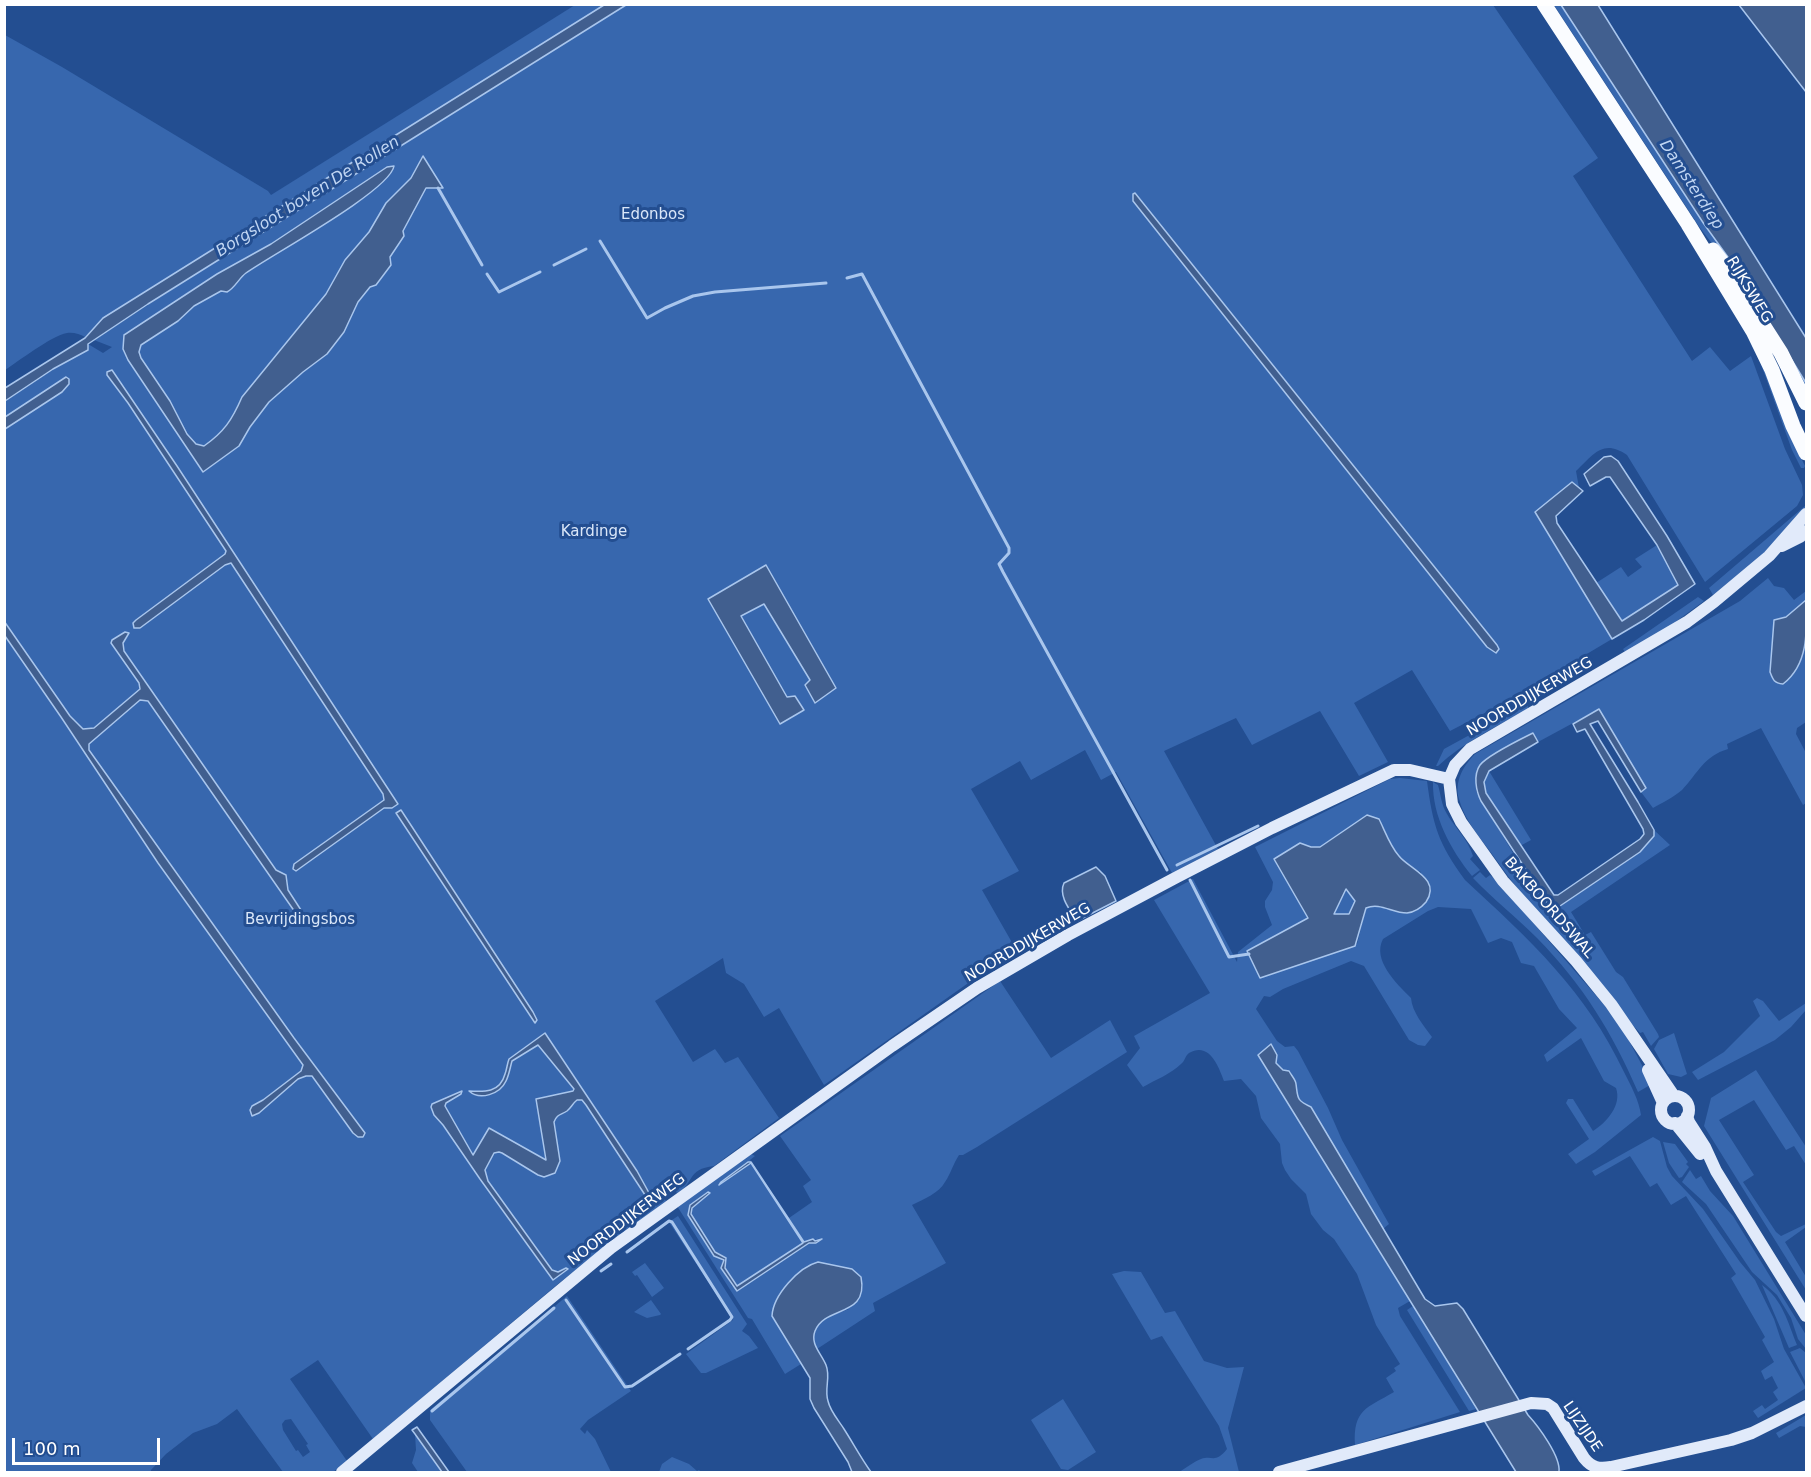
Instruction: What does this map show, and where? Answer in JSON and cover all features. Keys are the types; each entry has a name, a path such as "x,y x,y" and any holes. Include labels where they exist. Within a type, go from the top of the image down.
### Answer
{"main road":[{"name":"RIJKSWEG","path":"1544,4 1688,224 1750,326 1769,364 1806,453"},
{"name":"RIJKSWEG","path":"1551,4 1686,213 1726,267 1780,353 1806,403"},
{"path":"1732,314 1750,326"}],"street":[{"name":"NOORDDIJKERWEG","path":"342,1473 611,1248 892,1046 988,982 1068,934 1177,877 1272,828 1394,770 1410,770 1449,779 1455,765 1470,748 1687,622 1714,603 1778,549 1806,514"},
{"name":"NOORDDIJKERWEG","path":"1778,549 1800,537 1806,531"},
{"name":"BAKBOORDSWAL","path":"1449,779 1452,804 1480,850 1503,881 1611,1004 1668,1099"},
{"path":"1687,1116 1676,1123 1669,1122 1663,1117 1661,1110 1668,1099 1680,1097 1687,1103 1689,1122 1806,1316"},
{"path":"1676,1123 1716,1170"},
{"name":"LIJZIJDE","path":"1788,1414 1806,1396"},
{"name":"LIJZIJDE","path":"1280,1473 1478,1417 1540,1402 1553,1408 1584,1458 1590,1465 1597,1468 1611,1467 1731,1440 1752,1433 1806,1406"}],"green space":[{"path":"575,5 604,5 103,318 85,337 72,333 60,335 5,370 5,35 62,67 268,191 271,195"},
{"name":"Kardinge","path":"626,5 1493,5 1598,158 1573,176 1692,361 1710,347 1730,371 1751,356 1785,449 1802,485 1803,495 1797,506 1705,582 1627,455 1611,448 1605,448 1593,454 1576,471 1579,488 1572,482 1535,512 1612,639 1506,702 1450,731 1412,670 1354,703 1388,762 1359,776 1320,711 1252,745 1236,718 1164,751 1218,849 1172,873 1116,772 1101,780 1085,750 1031,780 1020,761 971,789 1019,871 982,890 1018,953 981,974 824,1085 779,1008 764,1017 744,984 726,973 723,958 655,1001 693,1062 715,1049 725,1063 738,1057 779,1118 714,1166 699,1170 677,1193 668,1180 657,1187 666,1201 559,1283 373,1439 318,1360 290,1379 347,1461 333,1472 283,1472 237,1409 217,1424 193,1433 166,1454 151,1472 5,1472 5,401 53,369 88,350 88,344 103,353 112,347 94,340 222,257","holes":["267,246 124,339 124,334 217,274","650,1193 653,1199 652,1205 578,1263 575,1261 647,1203","291,1419 308,1444 306,1445 310,1452 303,1457 298,1450 296,1451 283,1430 282,1424 285,1420"]},
{"path":"1554,5 1561,5 1704,224 1730,259 1806,383 1806,395 1728,264 1700,228"},
{"path":"1749,331 1804,468 1801,468 1792,450"},
{"path":"1806,505 1806,509 1770,549 1713,595 1709,588"},
{"path":"1657,545 1679,585 1622,621 1596,583 1621,567 1628,577 1642,567 1635,559"},
{"path":"1768,578 1774,586 1784,588 1794,600 1806,591 1806,600 1786,617 1797,669 1806,643 1806,722 1797,728 1796,734 1806,753 1806,803 1803,805 1761,728 1727,744 1728,749 1707,761 1682,790 1653,808 1641,792 1646,788 1599,709 1538,742 1532,733 1497,753 1476,791 1513,853 1551,908 1654,836 1654,830 1670,845 1571,912 1585,935 1591,932 1616,972 1623,977 1658,1034 1659,1037 1651,1046 1643,1032 1640,1033 1629,1021 1541,918 1478,835 1461,806 1458,793 1459,780 1463,769 1475,754 1740,601"},
{"path":"1698,597 1704,601 1656,636 1625,652 1623,649"},
{"path":"1528,703 1528,709 1470,742 1436,766 1444,749"},
{"path":"1489,771 1531,840 1520,846 1486,793 1484,782"},
{"path":"1390,779 1427,781 1438,834 1456,867 1465,880 1534,946 1574,991 1609,1043 1634,1093 1641,1115 1595,1152 1576,1164 1568,1154 1589,1139 1566,1103 1568,1099 1573,1099 1593,1131 1603,1123 1615,1107 1616,1088 1604,1081 1581,1038 1547,1062 1544,1055 1577,1028 1559,1009 1534,966 1521,963 1512,942 1501,938 1488,943 1471,909 1438,907 1428,911 1383,939 1380,947 1387,971 1411,998 1416,1014 1432,1037 1425,1046 1409,1040 1364,966 1351,961 1283,989 1270,997 1264,996 1256,1009 1277,1041 1285,1047 1294,1046 1298,1051 1342,1140 1389,1224 1372,1238 1410,1301 1398,1308 1400,1316 1460,1412 1355,1445 1356,1424 1359,1417 1369,1406 1394,1392 1386,1378 1396,1371 1394,1368 1400,1364 1376,1325 1357,1274 1334,1239 1323,1230 1311,1214 1306,1194 1285,1170 1280,1144 1261,1118 1256,1096 1241,1079 1224,1081 1212,1058 1203,1050 1189,1053 1177,1068 1143,1087 1127,1065 1140,1048 1134,1036 1210,993 1154,900 1193,879 1237,962 1238,952 1272,925 1265,901 1272,890 1273,882 1255,847","holes":["1379,819 1400,856 1421,872 1405,913 1377,905 1366,908 1357,944 1248,951 1308,918 1274,859 1300,843 1320,847"]},
{"path":"1433,782 1438,785 1447,814 1471,850 1473,856 1470,859 1480,870 1472,876 1450,844 1439,820"},
{"path":"1480,872 1486,878 1490,875 1497,881 1605,1006 1627,1037 1652,1084 1638,1092 1607,1029 1569,973 1537,938 1473,878"},
{"path":"1345,889 1355,901 1349,914 1334,914"},
{"path":"1000,981 1051,1058 1110,1020 1127,1052 977,1147 959,1155 942,1186 912,1205 946,1263 873,1303 875,1311 817,1349 814,1333 817,1327 835,1314 849,1309 772,1316 801,1364 785,1374 752,1319 748,1318 677,1206 751,1154 755,1156 750,1160 789,1218 812,1202 803,1186 811,1180 780,1136","holes":["708,1192 710,1193 692,1208 691,1214 714,1251 724,1256 726,1270 737,1286 804,1243 821,1238 809,1243 741,1288 732,1286 721,1266 724,1260 714,1256 688,1215 690,1205"]},
{"path":"1757,998 1763,1001 1779,1021 1806,1003 1806,1010 1775,1040 1698,1080 1692,1072 1724,1052 1760,1016 1753,1001"},
{"path":"1674,1033 1687,1074 1681,1077 1668,1074 1654,1049 1659,1040"},
{"path":"1756,1070 1806,1147 1806,1165 1794,1146 1786,1150 1754,1100 1719,1120 1754,1175 1743,1182 1776,1232 1781,1236 1806,1224 1806,1227 1785,1242 1806,1277 1806,1290 1704,1126 1711,1098"},
{"path":"1653,1137 1660,1141 1667,1167 1672,1176 1703,1209 1755,1280 1774,1319 1784,1349 1806,1388 1758,1418 1753,1411 1762,1405 1765,1409 1778,1400 1773,1392 1778,1388 1772,1376 1765,1380 1761,1371 1774,1362 1762,1340 1765,1337 1731,1278 1736,1274 1686,1196 1671,1205 1657,1183 1650,1187 1630,1156 1595,1176 1592,1171"},
{"path":"1663,1142 1675,1144 1688,1162 1686,1164 1689,1167 1682,1177 1679,1178 1669,1163"},
{"path":"1690,1170 1696,1179 1701,1176 1710,1191 1733,1216 1806,1335 1806,1349 1798,1339 1791,1318 1777,1295 1752,1272 1706,1204 1682,1182"},
{"path":"678,1216 747,1324 742,1331 758,1348 706,1373 701,1373 686,1354 733,1320 669,1222"},
{"path":"645,1263 664,1288 652,1297 637,1275 635,1276 632,1272"},
{"path":"1124,1271 1141,1272 1165,1313 1175,1311 1204,1361 1227,1368 1244,1367 1228,1428 1239,1472 1179,1472 1201,1459 1220,1456 1227,1449 1219,1426 1162,1336 1151,1340 1112,1274"},
{"path":"1762,1285 1780,1305 1797,1345 1789,1348"},
{"path":"567,1296 631,1391 588,1420 580,1429 585,1434 587,1430 595,1439 611,1472 467,1472 430,1420 430,1410"},
{"path":"651,1300 660,1315 647,1318 634,1312"},
{"path":"1413,1306 1476,1409 1469,1411 1407,1310"},
{"path":"1800,1348 1806,1353 1806,1383 1790,1352"},
{"path":"1063,1399 1096,1452 1068,1470 1061,1469 1031,1420"},
{"path":"1806,1415 1806,1427 1800,1426 1779,1438 1776,1433"},
{"path":"415,1434 442,1472 418,1472 412,1463 416,1450"},
{"path":"672,1457 701,1472 659,1472 662,1464"}],"water":[{"name":"Borgsloot boven De Rollen","path":"604,5 626,5 148,304 88,344 88,350 53,369 5,401 5,388 85,338 103,318"},
{"name":"Damsterdiep","path":"1561,5 1598,5 1806,338 1806,383 1730,260"},
{"path":"1739,5 1806,5 1806,92"},
{"path":"423,156 443,188 426,188 403,231 404,236 390,257 391,265 376,285 370,287 358,302 344,332 327,354 269,402 239,446 203,472 128,360 123,349 124,335 217,274 271,244 387,167 394,166 388,177 352,206 246,273 227,292 221,291 194,306 178,321 141,345 139,352 141,358 170,401 187,434 196,444 204,446 227,425 242,397 326,294 345,260 369,232 386,203 411,178"},
{"path":"1135,193 1497,645 1499,649 1496,653 1487,647 1133,201"},
{"path":"112,370 398,804 392,808 384,808 296,871 293,869 294,864 384,800 383,794 231,563 225,565 140,628 134,628 133,623 136,620 226,551 107,375 107,372"},
{"path":"66,377 69,379 69,384 62,392 5,429 5,417"},
{"path":"1611,456 1618,461 1695,584 1644,620 1612,639 1535,512 1572,482 1583,491 1556,516 1557,523 1622,621 1678,585 1657,545 1610,477 1590,486 1584,474 1604,457"},
{"path":"766,565 836,688 815,703 805,685 810,680 764,604 741,616 787,697 795,696 804,710 780,724 708,599"},
{"path":"1806,600 1806,634 1802,657 1791,676 1783,684 1778,683 1770,672 1774,620 1786,617"},
{"path":"4,621 70,716 83,729 94,728 140,689 139,683 111,643 125,632 129,633 123,643 124,651 276,870 286,875 288,890 310,924 304,925 148,701 140,700 89,744 89,750 294,1038 365,1133 363,1137 358,1137 353,1133 312,1076 298,1079 259,1113 252,1116 250,1110 252,1106 301,1071 303,1065 158,863 5,636"},
{"path":"1599,709 1646,788 1641,792 1598,721 1590,724 1654,830 1654,836 1640,852 1557,908 1551,908 1481,801 1476,773 1480,765 1490,757 1533,733 1538,742 1489,771 1484,782 1486,793 1554,895 1558,895 1644,834 1585,729 1577,732 1573,724"},
{"path":"401,810 533,1012 537,1020 535,1023 396,813"},
{"path":"1367,815 1379,819 1396,852 1427,881 1430,894 1422,906 1407,913 1376,906 1366,908 1355,946 1260,978 1247,951 1308,918 1274,859 1300,843 1320,847","holes":["1346,889 1355,901 1349,914 1334,914"]},
{"path":"1096,867 1105,876 1116,901 1077,921 1064,898 1064,883"},
{"path":"545,1033 637,1171 654,1202 576,1263 575,1260 649,1201 586,1105 582,1100 577,1100 555,1119 560,1161 555,1173 544,1177 502,1153 494,1153 485,1170 488,1181 552,1270 558,1272 568,1269 553,1280 434,1115 431,1107 432,1104 462,1091 445,1106 473,1155 489,1128 546,1160 536,1099 574,1089 538,1045 512,1061 507,1079 495,1093 484,1096 469,1091 491,1090 499,1085 503,1080 509,1059"},
{"path":"1271,1044 1277,1055 1276,1063 1283,1070 1289,1071 1296,1082 1299,1098 1311,1107 1425,1299 1435,1306 1457,1303 1463,1309 1528,1415 1548,1442 1557,1458 1559,1472 1516,1472 1258,1055"},
{"path":"751,1162 804,1242 822,1239 816,1243 809,1243 737,1291 721,1268 724,1260 714,1256 688,1215 690,1205 708,1192 710,1193 692,1208 691,1214 715,1252 726,1258 725,1268 737,1286 803,1243 751,1163 719,1185"},
{"path":"818,1262 852,1269 861,1277 862,1290 859,1299 845,1310 820,1323 815,1331 814,1340 828,1374 827,1396 831,1408 871,1472 852,1472 814,1408 810,1399 810,1378 772,1316 777,1299 788,1283 803,1270"},
{"path":"417,1427 449,1472 442,1472 412,1430"}],"waterway":[{"path":"438,188 482,265"},
{"path":"600,241 647,318 693,296 715,292 826,283"},
{"path":"554,265 586,249"},
{"path":"487,274 499,292 540,272"},
{"path":"847,278 862,274 1009,548 1009,553 999,564 1003,572 1167,870"},
{"path":"1177,865 1258,826"},
{"path":"1190,880 1229,957 1249,954"},
{"path":"627,1252 669,1221 672,1222 732,1317 688,1349"},
{"path":"601,1271 611,1264"},
{"path":"566,1300 625,1387 632,1386 680,1354"},
{"path":"432,1411 554,1308"}],"park label":[{"name":"Edonbos","path":"653,215"},
{"name":"Bevrijdingsbos","path":"300,920"}]}
